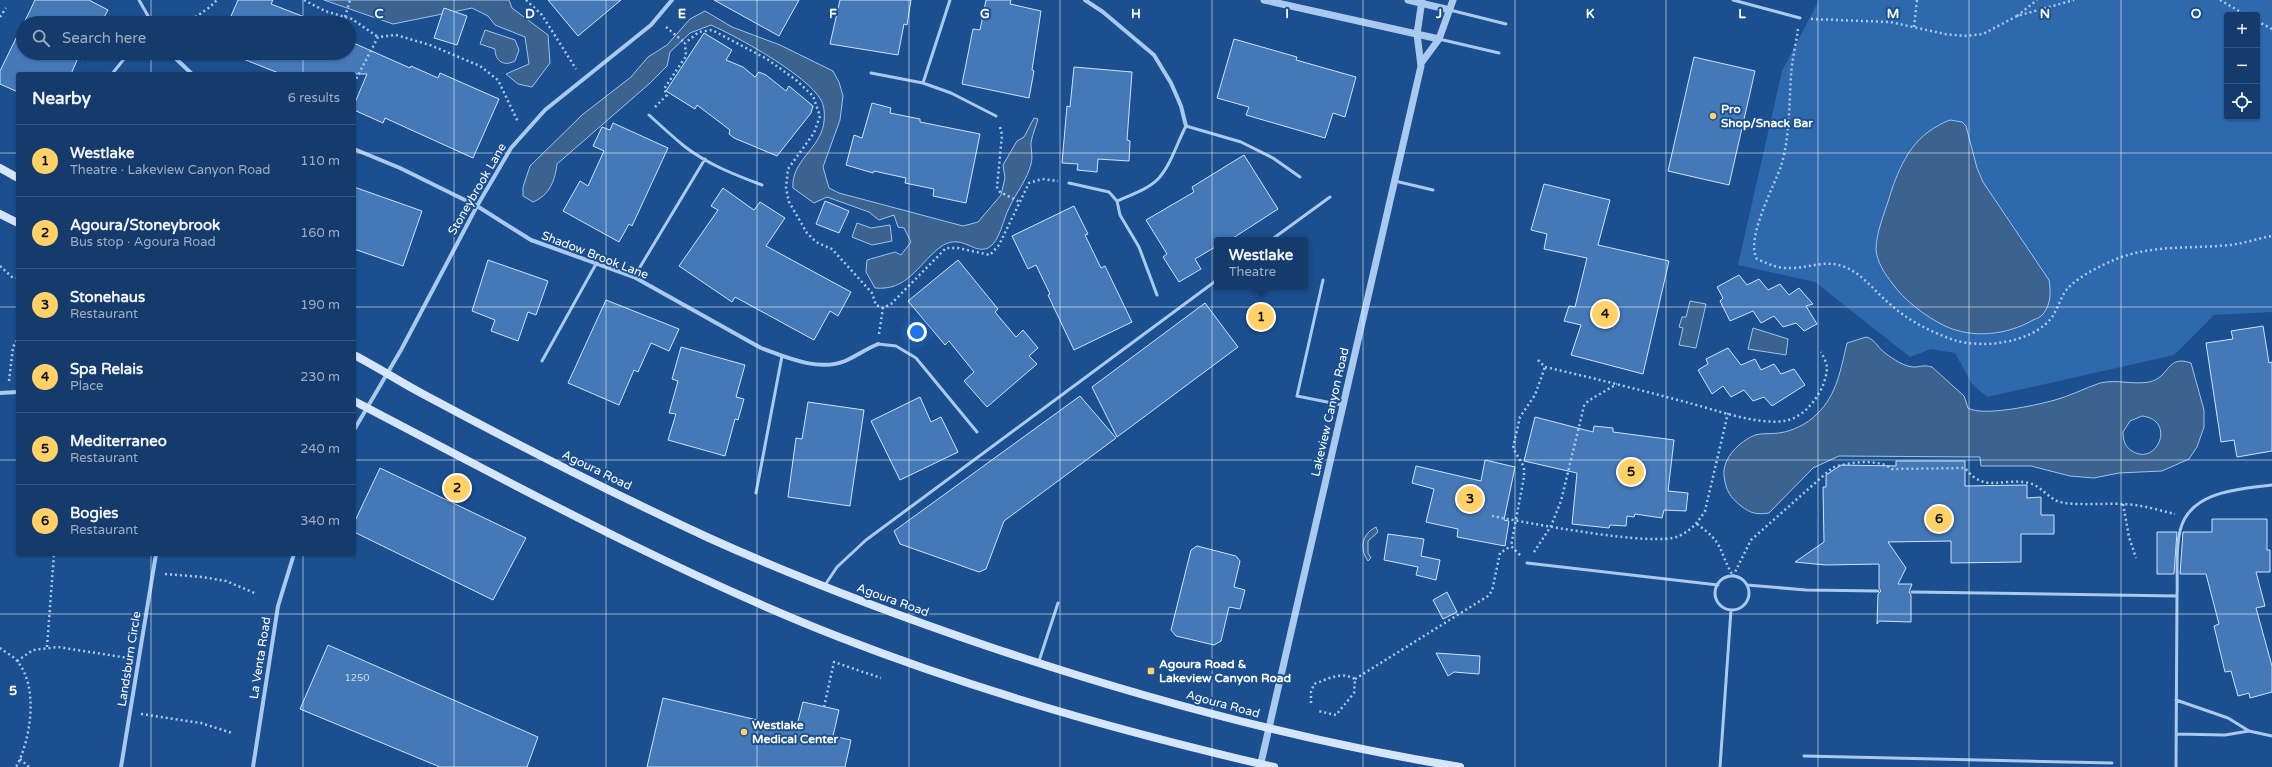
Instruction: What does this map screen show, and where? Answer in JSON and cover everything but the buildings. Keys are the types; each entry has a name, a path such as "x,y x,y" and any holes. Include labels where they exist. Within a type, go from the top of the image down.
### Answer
{"main road":[{"path":"0,168 16,177"},
{"path":"0,214 16,222"},
{"name":"Agoura Road","path":"356,356 418,391 590,481 711,538 824,587 902,617 1136,694 1268,728 1351,747 1460,767"},
{"path":"356,402 624,542 837,636 900,660 1054,711 1260,765 1274,767"}],"street":[{"name":"Stoneybrook Lane","path":"366,408 388,373 477,206 511,148 545,110 651,25 672,0"},
{"path":"1085,0 1103,12 1154,55 1170,83 1180,106 1186,126"},
{"path":"1264,0 1439,39"},
{"path":"1408,0 1422,2 1450,10"},
{"name":"Lakeview Canyon Road","path":"1260,765 1422,62 1439,39 1453,0"},
{"name":"Lakeview Canyon Road","path":"1422,2 1417,34 1422,62"},
{"path":"177,60 190,72"},
{"name":"Shadow Brook Lane","path":"356,150 400,168 477,206 531,240 634,277 761,348 782,356 808,363 826,364 844,361 878,344"},
{"path":"0,393 16,392"},
{"path":"356,426 366,408"},
{"name":"Landsburn Circle","path":"122,767 156,556"},
{"name":"La Venta Road","path":"253,767 278,606 293,556"}],"lane":[{"path":"139,0 148,16"},
{"path":"923,83 950,0"},
{"path":"1733,0 1800,18"},
{"path":"1450,10 1506,24"},
{"path":"1439,39 1499,53"},
{"path":"114,72 123,60"},
{"path":"871,73 923,83 952,92 996,116"},
{"path":"649,115 684,146 736,175 762,185"},
{"path":"1117,201 1145,188 1158,179 1167,165 1186,126 1241,142 1272,158 1300,177"},
{"path":"634,277 705,159"},
{"path":"1394,181 1433,190"},
{"path":"1069,183 1109,192 1117,201 1120,214 1139,247 1157,295"},
{"path":"1275,237 1330,197"},
{"path":"542,361 596,264"},
{"path":"1323,280 1297,396 1342,405"},
{"path":"824,587 837,567 866,540 1214,282"},
{"path":"878,344 896,346 916,358 977,432"},
{"path":"756,493 782,356"},
{"path":"2176,767 2177,596 2180,532 2185,516 2198,503 2229,491 2272,485"},
{"path":"1527,563 1718,585"},
{"path":"1733,576 1738,577 1747,585 1749,590 1748,600 1741,608 1731,610 1725,609 1717,601 1715,590 1724,578 1733,576"},
{"path":"1747,585 1806,590 1878,591"},
{"path":"1912,592 2177,596"},
{"path":"1038,663 1058,603"},
{"path":"1720,767 1731,610"},
{"path":"2176,700 2228,718 2249,731 2272,736"},
{"path":"2176,734 2225,735 2249,731"},
{"path":"1804,756 2112,764"}],"path":[{"path":"197,16 217,0"},
{"path":"304,0 325,11 341,16"},
{"path":"344,16 350,0"},
{"path":"526,0 542,15 582,80"},
{"path":"1914,27 1917,0"},
{"path":"2037,0 2017,16 1983,34 1964,36 1866,20 1800,18 1791,73 1787,140 1781,166 1760,220 1753,247 1757,259 1766,264 1791,268 1823,263 1846,267 1856,273 1902,314 1922,327 1955,340 1987,344 2010,340 2042,327 2053,316 2070,285 2126,255 2150,250 2236,244 2272,236"},
{"path":"2017,16 2074,0"},
{"path":"2220,0 2241,12"},
{"path":"0,17 6,8"},
{"path":"356,22 364,26 378,37 396,35 430,45 480,66 498,80 523,135"},
{"path":"2260,23 2272,29"},
{"path":"684,43 699,32 712,30 767,59 796,80 813,96 820,116 814,133 788,169 786,188 789,202 807,233 816,242 832,249 872,293 876,305 883,308 891,304 946,248 958,248 990,255 999,245 1029,183 1042,179 1069,183"},
{"path":"649,115 667,94 664,89 686,56 684,43 672,32"},
{"path":"356,79 378,37"},
{"path":"996,116 1002,135 997,187 1000,192 1020,202"},
{"path":"0,266 12,277 16,278"},
{"path":"878,344 883,308"},
{"path":"7,392 13,347 16,342"},
{"path":"1538,360 1545,367 1728,413 1770,422 1785,421 1805,410 1824,383 1827,367 1821,352"},
{"path":"1511,546 1524,477 1524,467 1513,448 1520,417 1536,395 1545,367"},
{"path":"1511,546 1527,563 1551,526 1561,501 1584,406 1588,401 1617,384"},
{"path":"1492,516 1551,526 1655,540 1679,537 1697,524 1705,511 1728,413"},
{"path":"1733,576 1751,540 1832,468 1843,463 1885,464 1892,469 1965,468 1973,478 1982,483 2028,483 2040,488 2058,501 2073,504 2123,504 2185,516"},
{"path":"2123,504 2129,537 2136,558"},
{"path":"1697,524 1711,534 1719,543 1733,576"},
{"path":"1355,679 1488,596 1492,591 1500,552 1511,546"},
{"path":"47,648 54,556"},
{"path":"153,573 202,577 226,581 257,594"},
{"path":"17,661 33,650 58,647 139,659"},
{"path":"0,648 17,661 26,677 31,696 30,716 20,759 16,767"},
{"path":"824,707 834,662 881,678"},
{"path":"1311,703 1311,692 1314,684 1340,675 1348,675 1355,679"},
{"path":"1318,711 1336,715 1354,693 1355,679"},
{"path":"131,712 201,723 232,733"},
{"path":"20,759 29,767"}],"shaded area":[{"path":"324,0 509,0 512,8 548,35 550,63 532,87 518,84 506,74 529,64 525,37 495,25 488,16 472,8 393,24"},
{"path":"1819,0 2272,0 2272,312 2214,315 2174,355 1987,397 1972,384 1955,353 1931,349 1910,357 1815,282 1738,265 1782,71"},
{"path":"705,11 732,27 780,45 833,71 839,82 843,96 840,120 823,167 829,188 839,193 963,226 978,222 1001,195 1005,178 1003,165 1017,141 1024,137 1034,118 1038,119 1031,143 1032,159 1029,170 1009,208 996,241 988,248 982,249 977,249 960,242 947,243 931,255 911,276 904,281 895,286 875,288 866,272 867,260 895,252 901,255 911,242 904,228 898,227 894,215 879,220 869,212 827,197 814,203 793,188 795,172 821,133 824,121 824,112 821,100 802,79 787,68 754,47 711,25 690,33 670,52 667,66 649,84 557,164 555,176 551,186 544,195 533,202 523,196 523,187 530,166 582,115 631,77 648,57 667,45 690,19"},
{"path":"485,30 515,40 519,50 515,61 511,63 501,62 498,60 495,49 480,44"},
{"path":"1950,120 1962,122 1966,126 1977,168 1983,182 2049,280 2050,298 2048,306 2043,314 2023,325 2001,332 1990,334 1967,333 1945,326 1938,322 1916,308 1903,296 1887,276 1878,259 1876,243 1879,228 1900,169 1912,148 1919,140 1938,125"},
{"path":"857,223 871,228 890,225 892,241 872,245 852,237"},
{"path":"1690,301 1706,304 1696,348 1679,345 1683,328 1679,327 1682,317 1686,317"},
{"path":"1753,328 1788,339 1786,355 1748,349"},
{"path":"1866,337 1872,340 1888,355 1904,365 1912,367 1932,367 1964,396 1968,408 1985,411 1997,411 2047,402 2100,383 2149,382 2156,380 2172,364 2183,361 2191,363 2204,410 2204,427 2197,447 2189,459 2162,471 2119,473 2094,478 2070,476 2031,466 1981,466 1980,457 1839,456 1813,468 1769,513 1757,514 1744,508 1731,497 1727,490 1724,469 1729,457 1738,446 1755,435 1789,431 1813,418 1824,407 1834,390 1847,343","holes":["2142,416 2153,419 2159,425 2161,433 2160,441 2149,453 2141,454 2132,451 2125,443 2123,438 2123,432 2130,421"]},
{"path":"1376,527 1378,532 1368,541 1368,553 1371,558 1368,561 1363,551 1363,542 1368,533"}],"place":[{"name":"Pro Shop/Snack Bar","path":"1713,116"},
{"name":"Spa Relais","path":"1605,314"},
{"name":"Westlake","path":"1261,317"},
{"name":"Mediterraneo","path":"1631,472"},
{"name":"Agoura/Stoneybrook","path":"457,488"},
{"name":"Stonehaus","path":"1470,499"},
{"name":"Bogies","path":"1939,519"},
{"name":"Agoura Road & Lakeview Canyon Road","path":"1151,671"},
{"name":"Westlake Medical Center","path":"744,732"}]}
